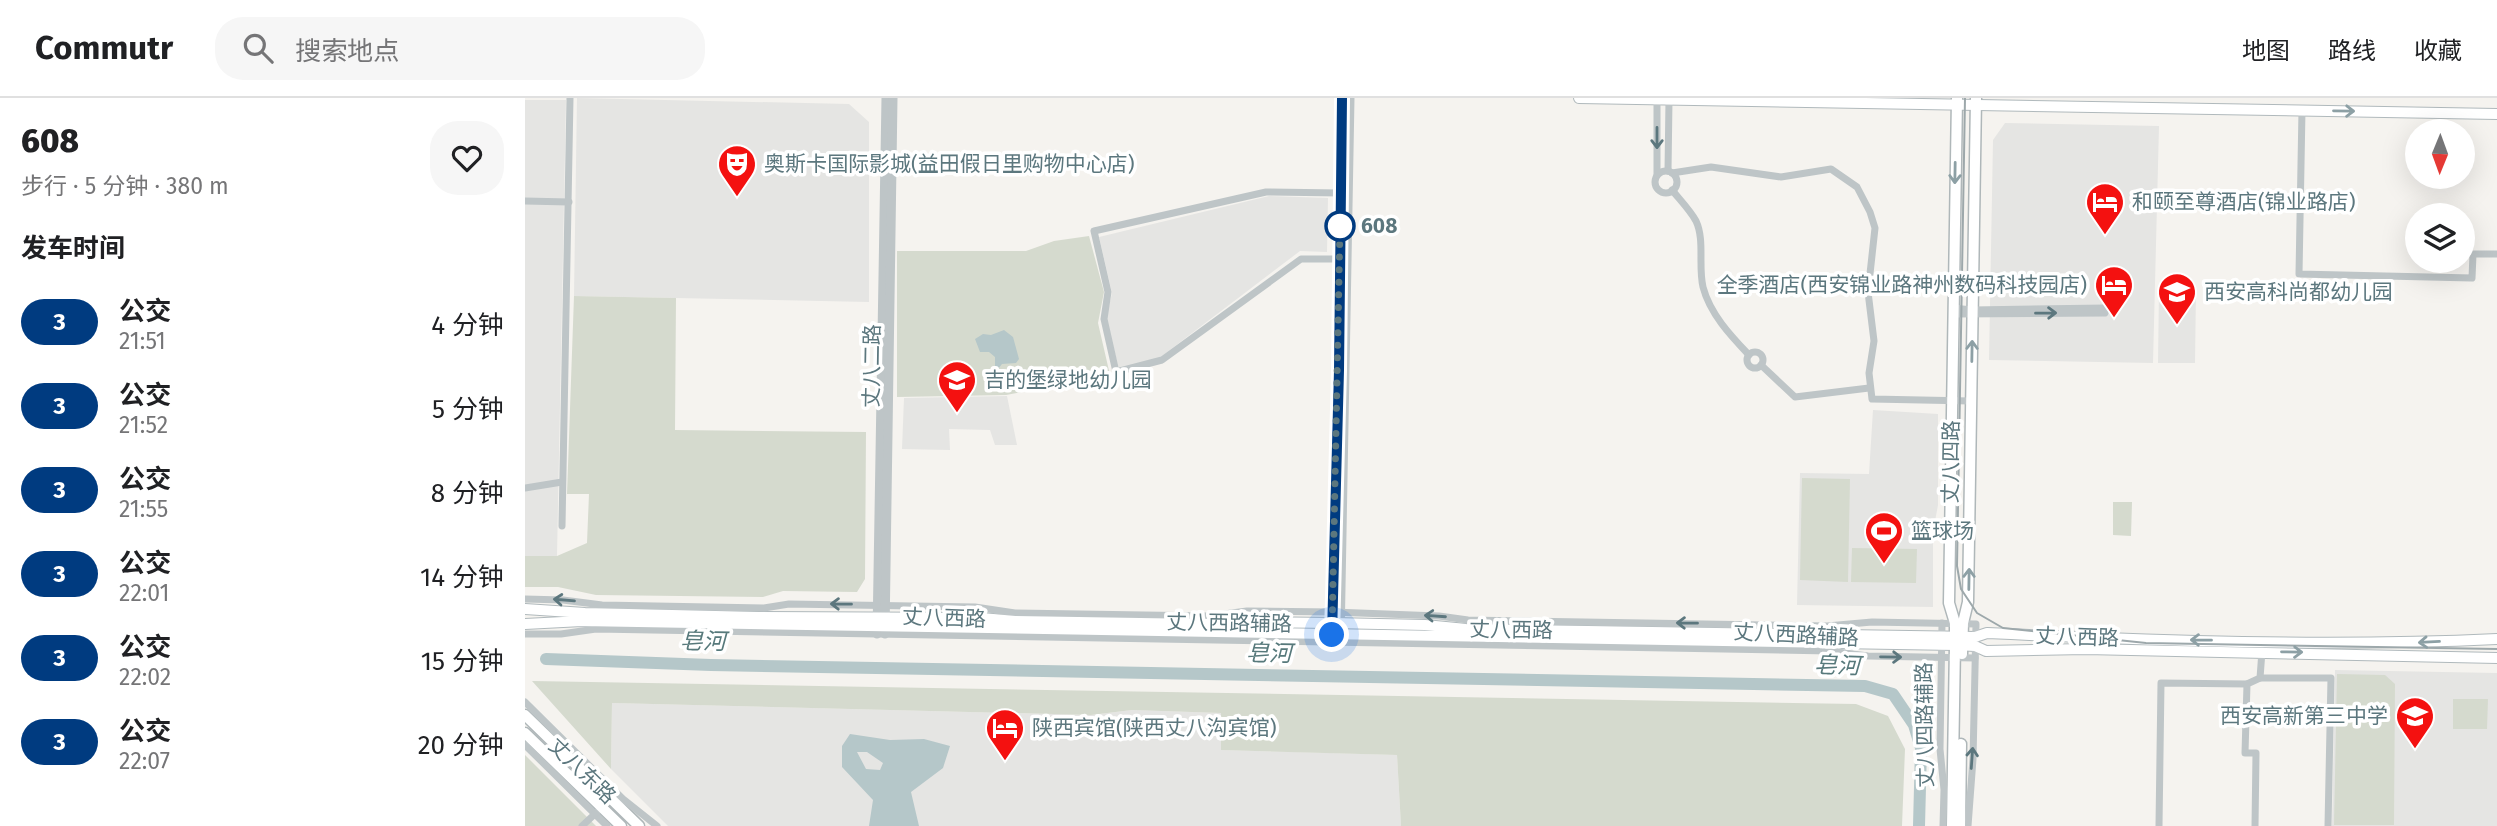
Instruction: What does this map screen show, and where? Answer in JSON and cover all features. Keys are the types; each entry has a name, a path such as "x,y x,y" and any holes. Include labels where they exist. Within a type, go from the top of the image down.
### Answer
{"main road":[{"path":"1579,98 1976,101 2497,114"},
{"name":"丈八四路","path":"1957,101 1949,603 1959,623"},
{"name":"丈八四路","path":"1960,826 1959,623 1968,602 1976,101"},
{"name":"丈八西路","path":"525,609 585,613 1104,626 1337,637 1942,640"},
{"name":"丈八西路","path":"1104,626 1336,618 1467,629 1942,640 1959,647 1975,642 1987,633 2107,638 2408,643 2497,639"},
{"name":"丈八西路","path":"525,624 582,621 881,620"},
{"name":"丈八西路","path":"1975,642 1986,651 2086,649 2497,658"},
{"name":"丈八四路","path":"1952,826 1959,647"},
{"name":"丈八东路","path":"525,715 639,826"},
{"name":"丈八东路","path":"525,733 598,811 621,826"}],"street":[{"path":"562,526 570,98"},
{"name":"丈八二路","path":"881,620 886,98"},
{"name":"丈八二路","path":"881,620 894,98"},
{"path":"1337,637 1342,98"},
{"path":"1336,618 1350,98"},
{"path":"1663,100 1670,172 1676,179 1672,190 1666,192 1659,190 1655,183 1663,100"},
{"path":"2302,110 2299,274 2472,278 2473,254 2497,254"},
{"path":"1657,175 1710,167 1780,177 1831,169 1857,187 1875,228 1868,292 1874,341 1869,373 1872,399 1971,401"},
{"path":"1672,190 1697,223 1701,274 1711,307 1749,355 1756,352 1761,354 1761,365 1795,397 1869,388"},
{"path":"1339,259 1301,259 1162,360 1117,372 1104,319 1108,292 1094,230 1266,192 1340,193"},
{"path":"525,201 569,202"},
{"path":"1953,311 1972,312 2105,313 2106,308 1972,312"},
{"path":"525,488 562,482"},
{"path":"525,599 563,600 602,606 764,608 789,604 881,620"},
{"name":"丈八西路辅路","path":"1336,618 1439,616 1468,620 1827,626 1872,622 1976,624"},
{"path":"525,634 561,634 596,629 881,620 1104,626"},
{"name":"丈八四路辅路","path":"1942,623 1940,750 1944,790 1943,826"},
{"name":"丈八四路辅路","path":"1968,826 1976,624"},
{"name":"丈八西路辅路","path":"1337,637 1816,651 1868,656 1942,658 1959,647 1975,658"},
{"path":"2259,678 2262,652"},
{"path":"2158,826 2161,683 2247,684 2259,678 2331,678 2328,826"},
{"path":"2247,684 2245,753 2256,753 2255,826"},
{"path":"525,702 623,799 657,826"},
{"path":"525,745 598,811 607,826"},
{"path":"582,826 609,799"}],"shaded area":[{"path":"577,98 849,104 869,122 869,302 574,296"},
{"path":"525,100 566,100 557,556 525,556"},
{"path":"2005,123 2159,126 2153,363 1989,360 1993,140"},
{"path":"1269,196 1328,198 1327,252 1300,251 1158,359 1119,369 1106,319 1112,293 1099,237"},
{"path":"1089,236 1104,292 1098,323 1110,375 1006,395 897,397 897,251 1026,251 1054,241"},
{"name":"西安高科尚都幼儿园","path":"2159,289 2196,290 2195,363 2158,363"},
{"path":"574,296 676,298 675,430 866,432 865,579 857,592 783,591 763,597 596,595 558,587 525,587 525,556 557,556 587,543 589,494 567,494"},
{"path":"1004,330 1013,337 1019,359 1016,363 1002,364 995,373 992,371 995,357 989,352 980,352 975,339 983,334 991,335"},
{"name":"吉的堡绿地幼儿园","path":"1007,396 1017,445 995,445 990,430 949,429 950,450 902,449 904,398"},
{"path":"1873,410 1938,414 1938,505 1933,532 1933,607 1797,605 1800,473 1869,474"},
{"path":"1802,478 1850,479 1848,582 1800,580"},
{"path":"2113,502 2132,502 2131,536 2113,535"},
{"name":"篮球场","path":"1852,548 1917,549 1916,583 1851,582"},
{"name":"西安高新第三中学","path":"2335,670 2497,673 2497,826 2332,826"},
{"path":"2337,674 2385,675 2395,684 2394,825 2334,825"},
{"path":"532,681 1856,704 1888,716 1905,749 1902,826 1401,826 1397,755 1221,750 1221,713 1132,710 1091,715 612,703 611,769"},
{"path":"2453,699 2488,699 2487,729 2453,729"},
{"name":"陕西宾馆(陕西丈八沟宾馆)","path":"612,703 1091,715 1132,710 1221,713 1222,750 1397,755 1401,826 668,826 611,769"},
{"path":"850,734 890,740 924,739 950,746 943,768 911,792 919,826 869,826 873,800 842,767 842,746","holes":["857,752 867,752 883,763 880,770 866,769"]},
{"path":"525,755 596,826 525,826"}],"waterway":[{"name":"皂河","path":"546,659 711,665 1865,686 1893,694 1914,725 1921,748 1919,826"}],"tram line":[{"path":"1965,98 1957,566 1961,589 1977,613 2003,628 2146,643 2497,649"}],"bus line":[{"name":"3","path":"1332,635 1342,98"}],"place":[{"name":"奥斯卡国际影城(益田假日里购物中心店)","path":"737,198"},
{"name":"608","path":"1340,226"},
{"name":"和颐至尊酒店(锦业路店)","path":"2105,236"},
{"name":"全季酒店(西安锦业路神州数码科技园店)","path":"2114,319"},
{"name":"西安高科尚都幼儿园","path":"2177,326"},
{"name":"吉的堡绿地幼儿园","path":"957,414"},
{"name":"篮球场","path":"1884,565"},
{"name":"西安高新第三中学","path":"2415,750"},
{"name":"陕西宾馆(陕西丈八沟宾馆)","path":"1005,762"}],"route":[{"path":"1332,635 1340,226"}]}
